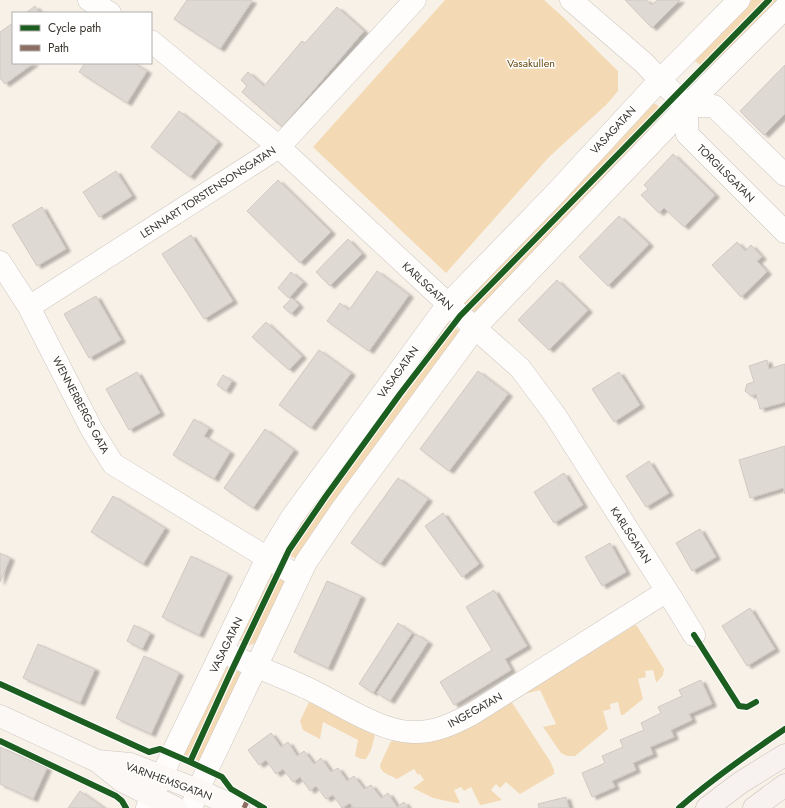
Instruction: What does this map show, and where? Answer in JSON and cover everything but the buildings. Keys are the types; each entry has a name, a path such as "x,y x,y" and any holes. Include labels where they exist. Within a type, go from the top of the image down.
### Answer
{"main road":[{"name":"VARNHEMSGATAN","path":"0,716 97,761 122,781 154,794 176,808"},
{"path":"707,808 740,783 785,755"},
{"path":"754,808 785,785"},
{"name":"VARNHEMSGATAN","path":"154,794 195,799 238,808"}],"street":[{"path":"89,0 108,12"},
{"name":"LENNART TORSTENSONSGATAN","path":"30,307 279,147 414,0"},
{"path":"571,0 644,63 687,106 714,106 785,175"},
{"name":"VASAGATAN","path":"154,794 267,558 292,517 448,304 553,196 660,80 739,0"},
{"path":"195,799 306,562 342,509 475,328 687,106 785,8"},
{"name":"KARLSGATAN","path":"152,42 279,147 448,304 520,368 555,415 694,635"},
{"name":"TORGILSGATAN","path":"687,106 687,134 785,232"},
{"name":"WENNERBERGS GATA","path":"0,262 30,307 92,430 113,464 299,576"},
{"name":"INGEGATAN","path":"223,652 308,689 391,729 411,732 430,731 452,724 472,714 667,591"}],"green space":[{"name":"Vasakullen","path":"445,0 544,0 618,71 618,91 606,105 549,157 446,273 313,147"},
{"path":"752,0 764,0 700,65 694,60"},
{"path":"769,0 784,0 710,76 704,70"},
{"path":"652,104 656,104 659,107 466,305 461,300"},
{"path":"663,112 667,117 477,313 472,310"},
{"path":"443,318 450,322 306,519 286,552 283,552 300,514"},
{"path":"455,327 459,331 459,336 298,557 295,558 290,556 327,500"},
{"path":"276,572 243,644 239,639 266,574"},
{"path":"281,575 286,578 258,643 248,645"},
{"path":"635,625 664,669 663,675 656,682 653,670 645,671 646,677 638,679 643,699 623,715 621,715 618,702 610,704 611,709 603,711 608,729 575,756 567,756 561,753 543,727 556,724 540,690 524,694"},
{"path":"233,664 189,757 181,753 225,666"},
{"path":"239,666 242,674 202,763 195,759"},
{"path":"511,701 550,761 554,770 554,774 520,794 506,782 500,788 496,784 491,790 502,800 480,805 471,787 464,791 461,787 454,790 460,803 456,803 433,798 413,788 424,780 414,769 397,779 386,774 380,768 391,741 422,743 450,736"},
{"path":"309,702 375,735 371,750 366,759 361,759 355,756 358,740 323,722 320,739 303,730 300,721"}],"marked path":[{"path":"244,808 248,799"}],"cycle path":[{"path":"190,762 289,550 400,394 460,316 769,0"},
{"path":"694,635 739,706 747,707 756,702"},
{"path":"0,684 149,752 160,749 222,777 231,789 264,808"},
{"path":"679,808 730,767 785,729"},
{"path":"0,741 116,796 122,801 126,808"}]}
